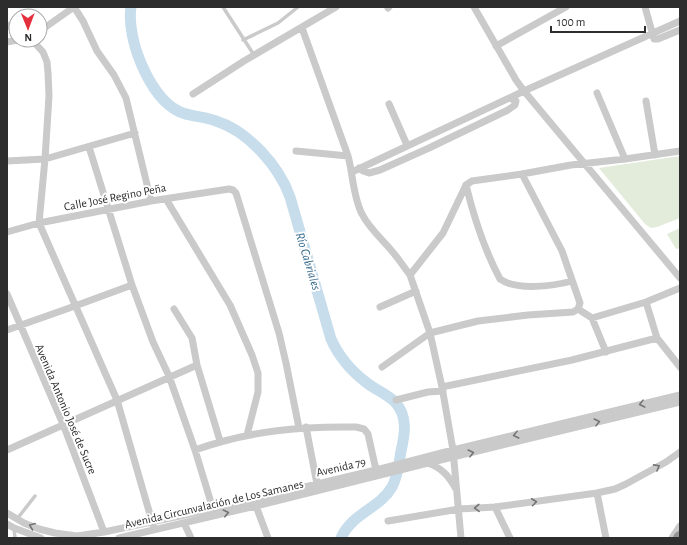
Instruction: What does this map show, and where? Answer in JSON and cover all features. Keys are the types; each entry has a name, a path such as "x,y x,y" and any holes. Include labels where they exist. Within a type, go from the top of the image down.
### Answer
{"street":[{"path":"48,25 74,7 83,21 97,51 114,75 126,98 136,133 151,201"},
{"path":"193,94 254,55 336,7"},
{"path":"474,7 516,80 524,91 680,278"},
{"path":"496,46 566,7"},
{"path":"645,7 654,39 658,39 680,30"},
{"path":"352,172 524,91 680,21"},
{"path":"302,28 348,156 361,213 372,229 392,251 410,275 430,333 443,389 454,453 461,538"},
{"path":"39,48 43,52 47,62 49,96 39,223 116,400 152,522 151,533"},
{"path":"597,93 625,159"},
{"path":"359,168 369,173 380,170 429,148 508,110 515,105 516,101 510,98"},
{"path":"646,101 655,155"},
{"path":"389,104 407,145"},
{"path":"7,161 45,158 136,133"},
{"path":"89,147 132,285 153,342 169,376 195,450 213,509"},
{"path":"296,151 348,156"},
{"path":"410,275 443,234 466,185 472,181 584,163 680,151"},
{"path":"382,367 430,333 478,321 528,315 573,312 578,309 580,303 562,251 522,174"},
{"path":"466,185 483,244 500,279 512,284 532,286 560,284 572,281"},
{"name":"Calle José Regino Peña","path":"7,232 39,223 151,201 229,188 233,190 236,193 279,333 303,427"},
{"path":"166,199 230,306 252,355 258,373 258,392 247,435"},
{"path":"7,330 132,285"},
{"path":"592,318 646,302 680,288"},
{"path":"380,307 416,291"},
{"name":"Avenida Antonio José de Sucre","path":"7,294 19,325 63,424 104,532"},
{"path":"646,302 657,338 680,367"},
{"path":"174,309 192,338 197,365 220,441"},
{"path":"578,309 592,318 606,352"},
{"path":"396,400 606,352 657,338"},
{"path":"8,447 197,365"},
{"name":"Avenida 79","path":"7,513 39,529 55,533 77,536 104,532 213,509 376,470 384,471 680,395"},
{"name":"Avenida 79","path":"419,462 427,463 454,453 680,402"},
{"path":"303,427 317,484"},
{"path":"195,450 220,441 247,435 303,427 356,427 364,428 368,434 376,470"},
{"path":"388,521 459,509 495,507 597,493 615,489 680,452"},
{"path":"427,463 441,469 450,479 457,492"},
{"name":"Avenida Circunvalación de Los Samanes","path":"120,538 151,533 384,471"},
{"path":"597,493 606,538"},
{"path":"256,506 268,538"},
{"path":"495,507 510,538"},
{"path":"184,523 191,538"},
{"path":"7,524 41,538"},
{"path":"672,538 680,526"}],"lane":[{"path":"223,7 254,55"},
{"path":"243,40 278,22 298,7"},
{"path":"17,519 35,496"},
{"path":"14,528 15,538"}],"green space":[{"path":"680,156 680,218 651,228 645,224 599,168"},
{"path":"680,228 680,248 676,249 667,234"}],"waterway":[{"name":"Río Cabriales","path":"131,7 130,20 136,50 149,80 158,93 167,103 178,111 216,121 240,133 261,151 278,173 290,197 334,346 356,374 374,388 392,399 402,413 404,419 404,438 394,483 387,494 358,517 341,538"}]}
